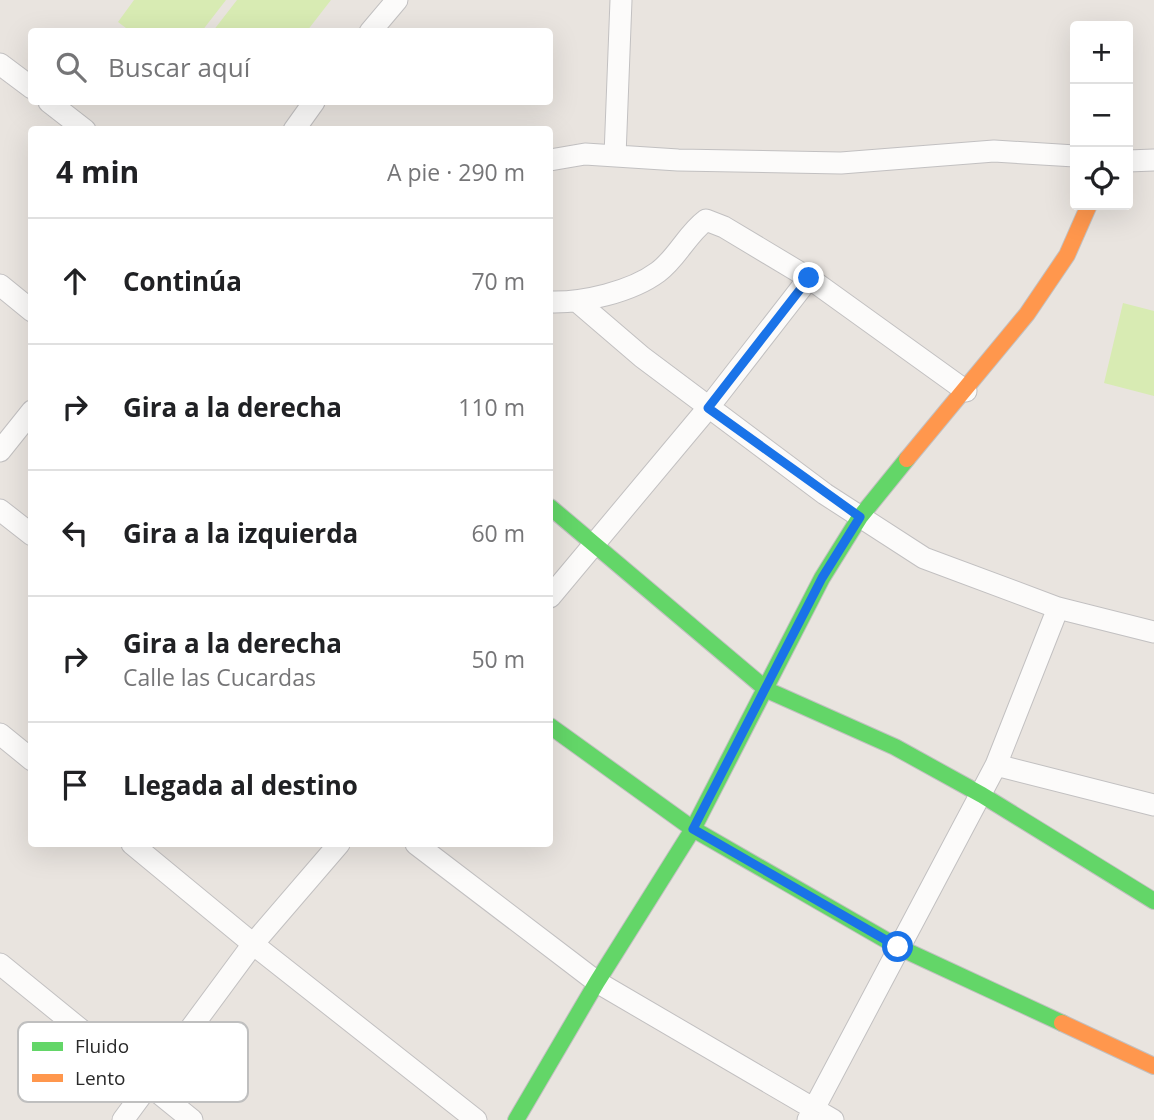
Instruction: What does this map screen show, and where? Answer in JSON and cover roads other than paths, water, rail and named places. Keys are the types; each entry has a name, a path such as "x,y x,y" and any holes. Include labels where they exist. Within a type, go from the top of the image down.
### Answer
{"street":[{"path":"373,28 397,0"},
{"path":"615,156 621,0"},
{"path":"0,64 28,85"},
{"path":"53,105 80,126"},
{"path":"297,126 312,105"},
{"path":"553,159 585,154 841,163 994,151 1070,156"},
{"path":"1133,161 1154,160"},
{"path":"516,1120 597,982 693,829 767,690 822,578 860,517 1027,314 1067,255 1087,210"},
{"path":"553,302 579,303 612,293 658,272 706,220 724,227 809,278 966,391"},
{"path":"553,594 708,408 809,278"},
{"path":"0,285 28,308"},
{"path":"579,303 642,358 708,408 860,517 924,558 1058,608 1154,632"},
{"path":"0,451 28,416"},
{"path":"0,510 28,532"},
{"path":"553,510 767,690 895,747 982,794 1154,901"},
{"path":"420,847 597,982 818,1117 898,947 996,765 1058,608"},
{"path":"553,728 693,829 898,947 1154,1066"},
{"path":"0,734 28,757"},
{"path":"996,765 1154,805"},
{"path":"136,847 253,944 476,1120"},
{"path":"195,1022 253,944 336,847"},
{"path":"0,964 73,1022"},
{"path":"123,1120 136,1102"},
{"path":"171,1102 192,1120"}]}
